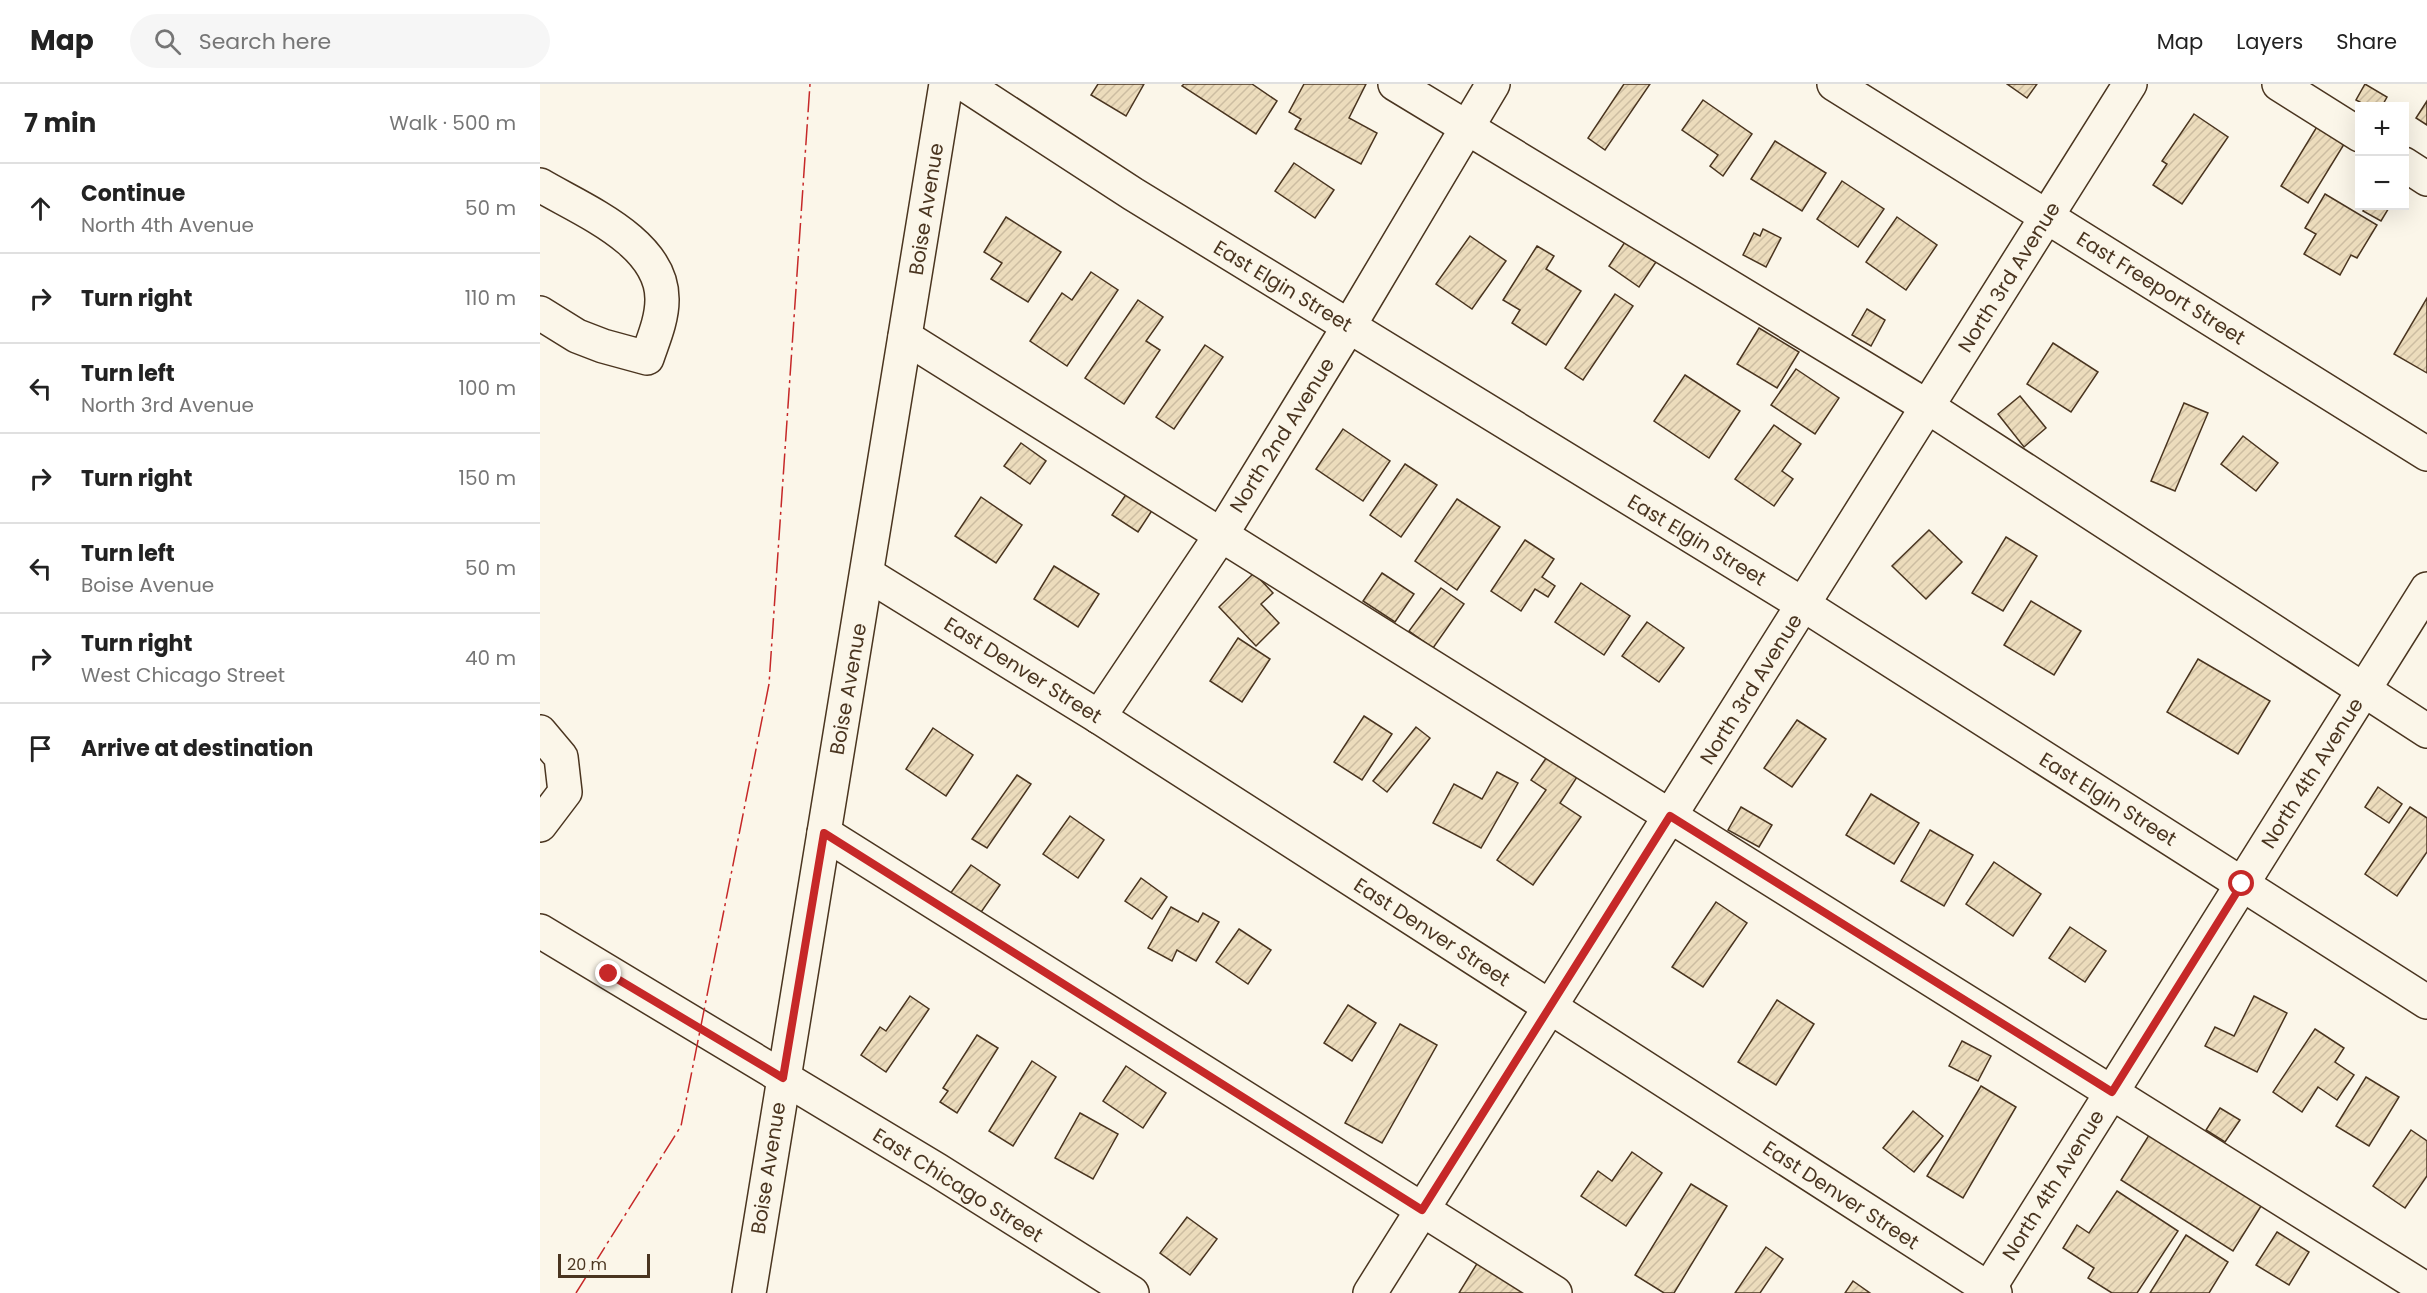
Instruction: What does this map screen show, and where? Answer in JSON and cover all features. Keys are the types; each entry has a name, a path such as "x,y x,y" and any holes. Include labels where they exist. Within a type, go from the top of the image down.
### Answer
{"street":[{"name":"Boise Avenue","path":"749,1293 946,84"},
{"name":"East Elgin Street","path":"964,84 1133,194 1804,605 2427,1002"},
{"path":"1395,84 1928,406 2427,731"},
{"name":"North 2nd Avenue","path":"1099,717 1221,535 1493,84"},
{"name":"East Freeport Street","path":"1834,84 2427,454"},
{"name":"North 3rd Avenue","path":"1370,1293 2130,84"},
{"path":"2279,84 2355,132"},
{"path":"2409,167 2427,179"},
{"path":"540,185 615,229 642,250 657,273 662,299 658,324 647,358 577,336 540,313"},
{"path":"905,337 2427,1290"},
{"name":"East Denver Street","path":"867,574 1099,717 1990,1292"},
{"name":"North 4th Avenue","path":"1990,1292 2112,1092 2427,590"},
{"path":"540,732 561,757 565,792 541,822"},
{"path":"824,833 1555,1293"},
{"name":"East Chicago Street","path":"540,931 937,1170 1132,1293"}],"building":[{"path":"1098,84 1144,84 1126,116 1091,95"},
{"path":"1184,84 1252,84 1277,101 1256,134 1182,86"},
{"path":"1304,84 1366,84 1349,118 1377,133 1361,164 1295,129 1301,119 1289,112"},
{"path":"1624,84 1650,84 1605,150 1588,138"},
{"path":"2007,84 2037,84 2027,98"},
{"path":"2365,84 2387,97 2384,102 2356,100"},
{"path":"1703,100 1752,134 1723,176 1710,166 1718,155 1682,130"},
{"path":"2427,101 2427,125 2416,118"},
{"path":"2194,114 2228,137 2182,204 2153,185 2167,164 2162,161"},
{"path":"2318,125 2346,141 2308,203 2281,186"},
{"path":"1775,141 1826,173 1802,211 1751,179"},
{"path":"1294,163 1334,190 1315,218 1275,191"},
{"path":"1842,181 1884,209 1858,247 1817,219"},
{"path":"2325,194 2377,225 2357,258 2351,255 2340,275 2304,254 2316,234 2305,228"},
{"path":"2364,210 2388,210 2381,221"},
{"path":"1006,217 1061,252 1028,302 991,279 1002,263 984,252"},
{"path":"1897,217 1937,245 1906,290 1866,262"},
{"path":"1763,229 1781,238 1766,267 1743,255 1754,233 1760,236"},
{"path":"1470,236 1506,261 1472,309 1436,284"},
{"path":"1625,242 1656,262 1639,287 1609,266"},
{"path":"1537,246 1554,256 1546,269 1581,291 1546,345 1512,323 1520,310 1503,300"},
{"path":"1091,272 1118,290 1067,366 1030,341 1062,293 1072,300"},
{"path":"1615,294 1633,306 1583,380 1565,368"},
{"path":"2427,298 2427,373 2394,354"},
{"path":"1138,300 1163,317 1146,341 1160,350 1124,404 1085,378"},
{"path":"1867,309 1885,320 1871,346 1852,335"},
{"path":"1759,328 1799,352 1777,388 1737,364"},
{"path":"2053,343 2098,372 2071,412 2027,384"},
{"path":"1205,345 1223,357 1174,429 1156,417"},
{"path":"1796,369 1839,398 1815,434 1771,405"},
{"path":"1685,375 1740,411 1709,458 1654,421"},
{"path":"2020,396 2046,428 2024,447 1998,414"},
{"path":"2184,403 2208,413 2175,491 2151,481"},
{"path":"1774,425 1801,444 1782,471 1793,479 1774,506 1735,479"},
{"path":"1343,429 1390,461 1363,501 1316,469"},
{"path":"2243,436 2278,463 2256,491 2221,464"},
{"path":"1021,443 1046,461 1030,484 1004,466"},
{"path":"1405,464 1437,485 1401,537 1370,515"},
{"path":"1127,493 1153,509 1138,532 1112,515"},
{"path":"981,497 1022,525 996,563 955,536"},
{"path":"1457,499 1500,527 1457,590 1415,561"},
{"path":"1929,530 1962,562 1926,599 1892,566"},
{"path":"2006,537 2037,556 2003,611 1972,593"},
{"path":"1525,540 1554,559 1542,577 1555,586 1548,597 1535,589 1521,611 1491,591"},
{"path":"1054,566 1099,594 1078,627 1034,599"},
{"path":"1254,573 1273,593 1261,604 1279,623 1256,646 1219,607"},
{"path":"1382,573 1414,594 1395,622 1363,601"},
{"path":"1581,583 1630,616 1604,655 1555,622"},
{"path":"1441,588 1464,604 1433,648 1409,631"},
{"path":"2031,601 2081,631 2054,675 2004,645"},
{"path":"1647,622 1684,648 1659,682 1622,656"},
{"path":"1238,638 1270,659 1242,702 1210,681"},
{"path":"2198,659 2270,701 2238,754 2167,712"},
{"path":"1364,716 1392,734 1362,780 1334,762"},
{"path":"1797,720 1826,739 1792,787 1764,768"},
{"path":"1416,727 1430,738 1387,792 1373,781"},
{"path":"933,728 973,755 946,796 906,769"},
{"path":"1549,754 1579,774 1560,803 1581,817 1533,885 1497,860 1546,790 1531,780"},
{"path":"1497,772 1518,783 1481,848 1433,823 1454,784 1482,799"},
{"path":"1017,775 1031,784 987,848 972,839"},
{"path":"2378,787 2402,804 2389,823 2365,807"},
{"path":"1871,794 1919,823 1894,864 1846,835"},
{"path":"1741,807 1772,825 1759,847 1728,830"},
{"path":"2410,807 2427,818 2427,852 2397,896 2365,874"},
{"path":"1070,816 1104,840 1078,878 1043,854"},
{"path":"1930,830 1973,855 1944,906 1901,881"},
{"path":"1994,862 2041,894 2013,936 1966,904"},
{"path":"971,865 1000,885 977,918 947,898"},
{"path":"1141,878 1167,897 1152,919 1125,901"},
{"path":"1716,902 1747,923 1703,987 1672,967"},
{"path":"1171,907 1198,922 1203,913 1219,922 1196,961 1177,950 1172,961 1148,948"},
{"path":"2070,927 2106,951 2085,982 2049,958"},
{"path":"1239,929 1271,950 1248,984 1216,962"},
{"path":"910,996 929,1009 886,1072 861,1055 880,1027 886,1031"},
{"path":"2254,996 2287,1013 2257,1072 2205,1046 2215,1027 2234,1036"},
{"path":"1777,1000 1814,1024 1776,1085 1738,1062"},
{"path":"1348,1005 1376,1023 1352,1061 1324,1043"},
{"path":"1400,1024 1437,1045 1382,1143 1345,1123"},
{"path":"2315,1029 2344,1048 2335,1062 2354,1075 2337,1100 2318,1087 2302,1112 2273,1092"},
{"path":"977,1035 998,1048 957,1113 940,1102 948,1091 943,1088"},
{"path":"1962,1041 1991,1056 1978,1081 1949,1066"},
{"path":"1032,1061 1056,1077 1013,1146 989,1131"},
{"path":"1126,1066 1166,1093 1143,1128 1103,1101"},
{"path":"2366,1077 2399,1097 2369,1146 2336,1126"},
{"path":"1981,1086 2016,1107 1963,1198 1927,1176"},
{"path":"2220,1108 2240,1120 2225,1142 2206,1130"},
{"path":"1913,1111 1943,1136 1914,1172 1883,1148"},
{"path":"1080,1113 1118,1134 1093,1179 1055,1158"},
{"path":"2411,1130 2427,1141 2427,1176 2405,1208 2373,1186"},
{"path":"2151,1132 2263,1203 2233,1251 2121,1180"},
{"path":"1632,1152 1662,1173 1626,1226 1581,1196 1598,1171 1612,1181"},
{"path":"1691,1184 1727,1206 1674,1293 1664,1293 1635,1275"},
{"path":"2117,1191 2178,1231 2137,1293 2112,1293 2088,1278 2094,1268 2063,1248 2077,1225 2089,1233"},
{"path":"1187,1217 1217,1239 1190,1275 1160,1253"},
{"path":"2277,1232 2309,1252 2289,1285 2256,1265"},
{"path":"2186,1235 2228,1262 2209,1293 2150,1293"},
{"path":"1766,1247 1783,1259 1760,1293 1735,1293"},
{"path":"1478,1262 1529,1293 1459,1293"},
{"path":"1853,1281 1870,1293 1845,1293"}],"power":[{"path":"576,1293 681,1126 769,684 810,84"}],"route":[{"path":"609,974 783,1078 824,833 1422,1210 1670,816 2112,1092 2242,884"}]}
